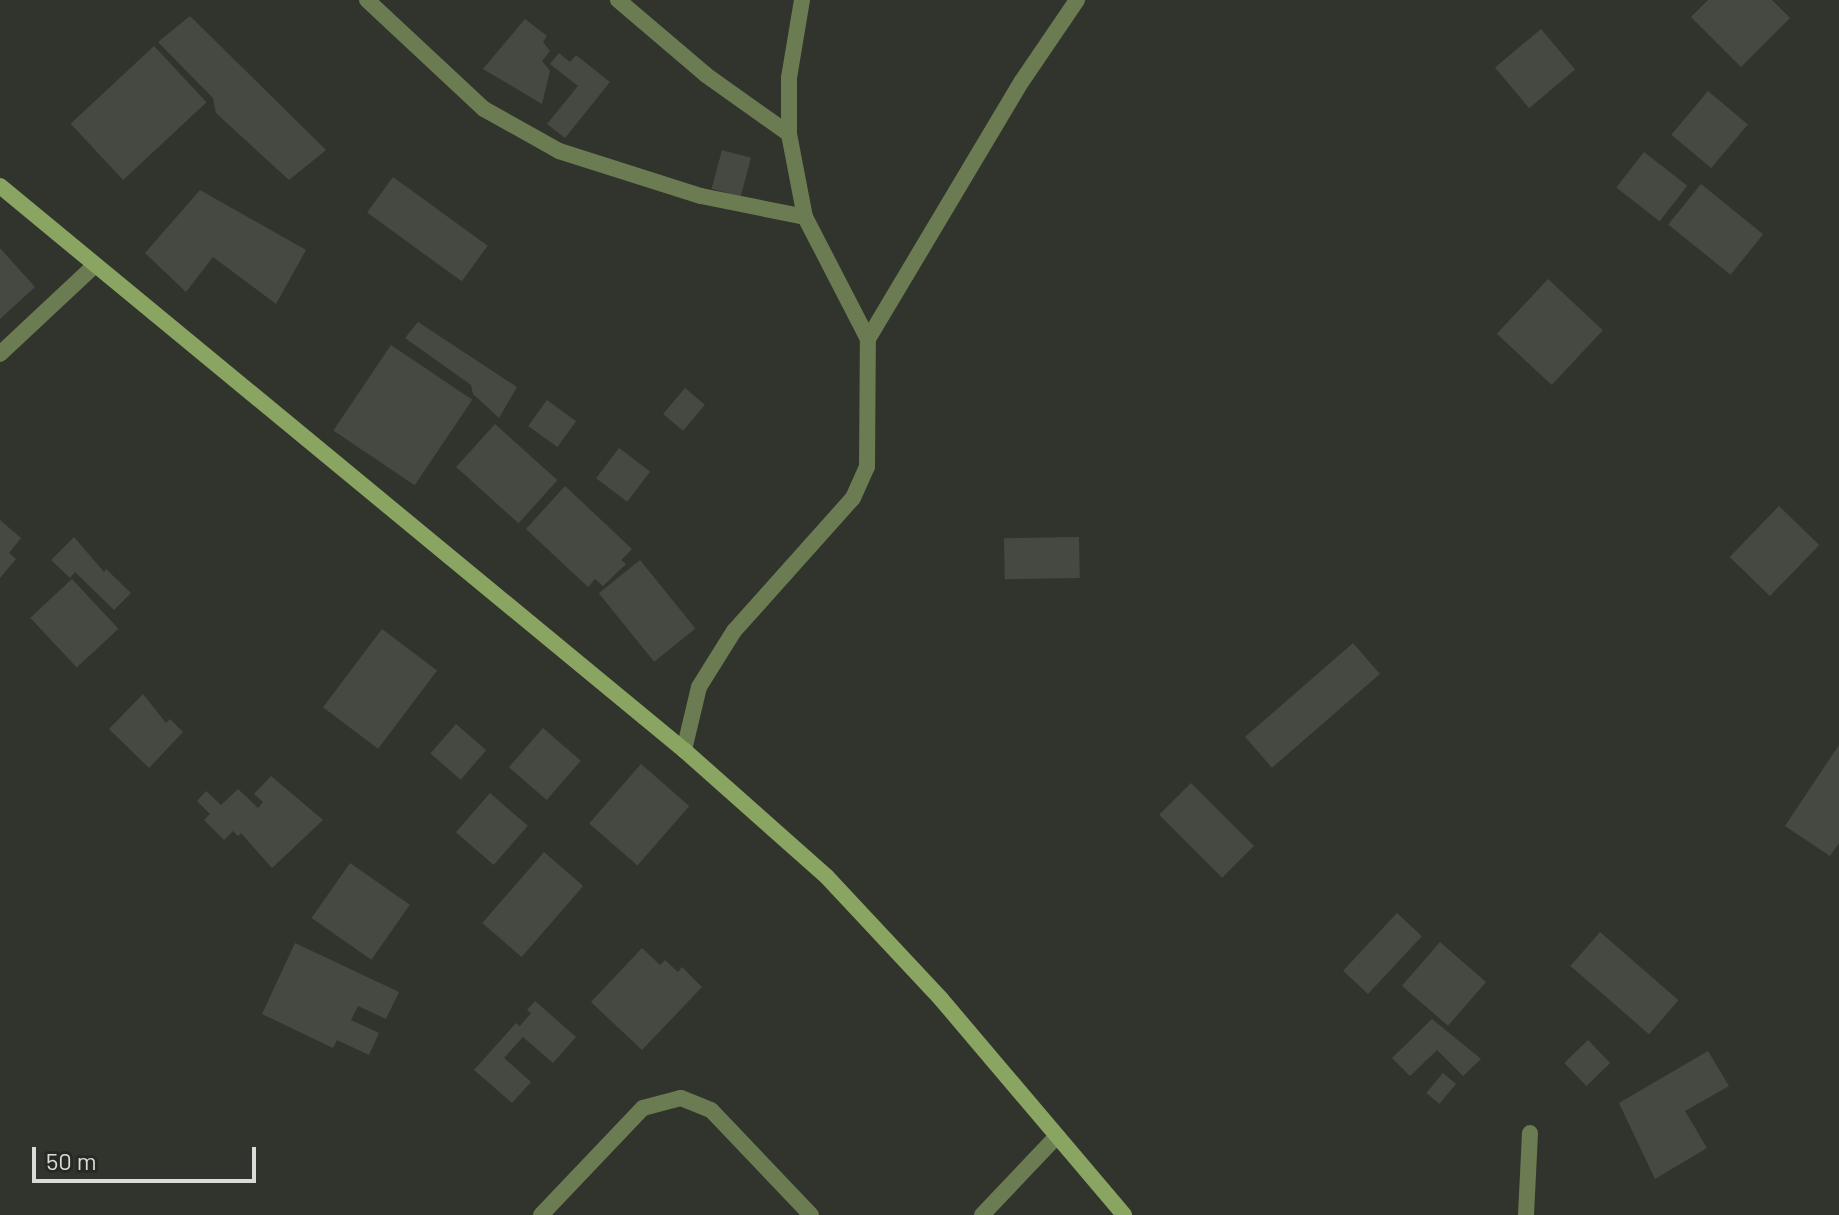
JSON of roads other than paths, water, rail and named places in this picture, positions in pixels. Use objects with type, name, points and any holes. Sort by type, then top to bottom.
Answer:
[{"type":"main road","points":[[0,186],[684,750],[827,877],[941,999],[1124,1215]]},
{"type":"street","points":[[367,0],[484,109],[559,151],[701,196],[805,217]]},
{"type":"street","points":[[618,0],[706,75],[789,134]]},
{"type":"street","points":[[684,750],[699,687],[734,631],[853,498],[867,467],[868,339],[805,217],[789,134],[789,78],[802,0]]},
{"type":"street","points":[[868,339],[1022,81],[1077,0]]},
{"type":"street","points":[[0,354],[95,265]]},
{"type":"street","points":[[541,1215],[643,1108],[681,1098],[711,1110],[811,1215]]},
{"type":"street","points":[[1526,1215],[1530,1133]]},
{"type":"street","points":[[982,1215],[1057,1136]]}]
